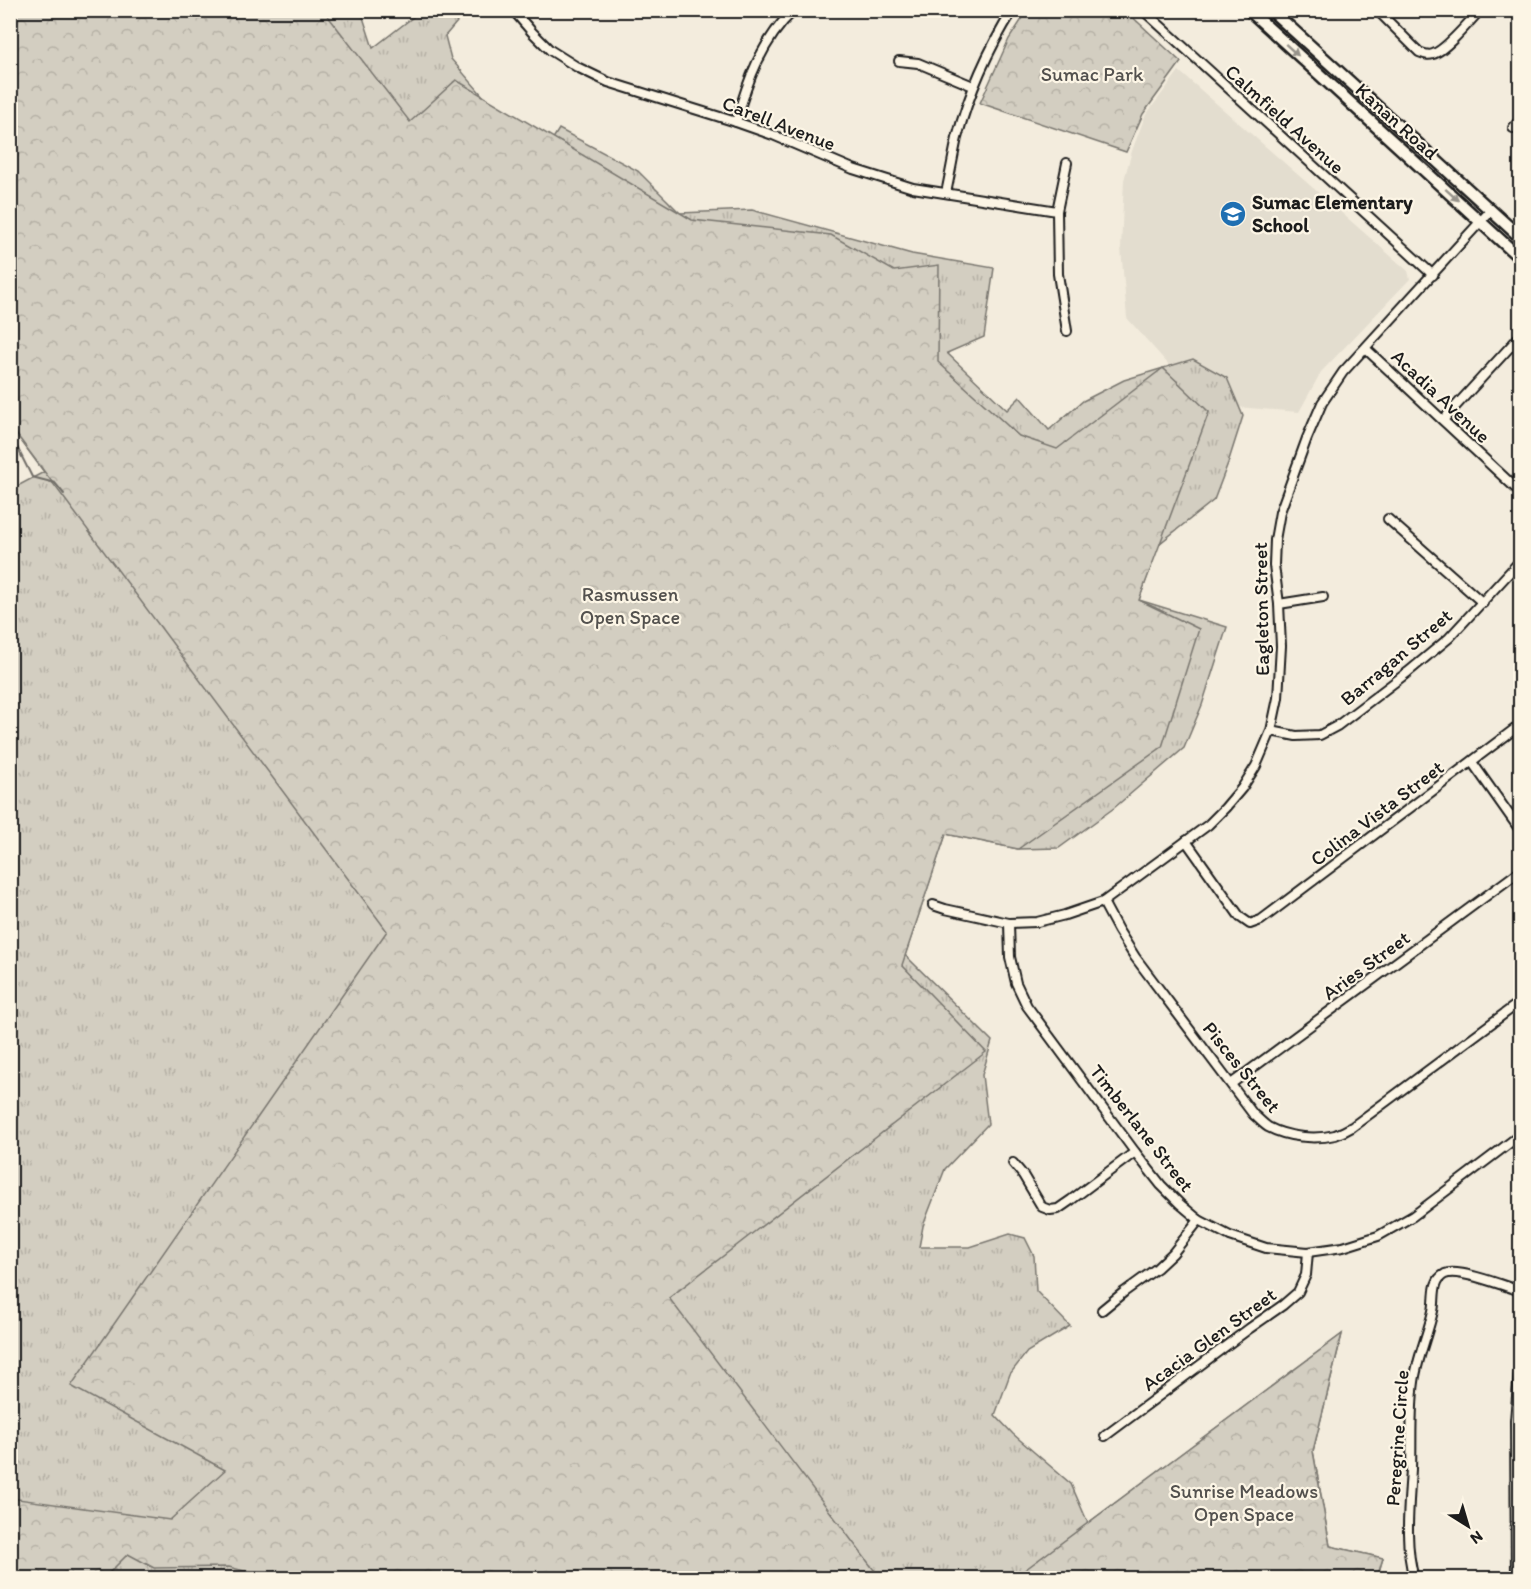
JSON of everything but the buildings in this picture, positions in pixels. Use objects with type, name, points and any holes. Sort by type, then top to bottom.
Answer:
[{"type":"main road","name":"Kanan Road","points":[[1249,10],[1521,258]]},
{"type":"main road","name":"Kanan Road","points":[[1271,10],[1521,237]]},
{"type":"street","points":[[736,122],[750,77],[764,49],[786,17],[794,10]]},
{"type":"street","points":[[946,193],[957,138],[973,86],[1000,30],[1013,10]]},
{"type":"street","name":"Calmfield Avenue","points":[[1143,10],[1433,274]]},
{"type":"street","points":[[1150,17],[1157,10]]},
{"type":"street","points":[[1377,10],[1419,52],[1427,55],[1442,49],[1480,10]]},
{"type":"street","name":"Carell Avenue","points":[[518,12],[532,32],[550,50],[576,67],[608,82],[736,122],[853,169],[913,188],[1058,211]]},
{"type":"street","points":[[898,61],[918,63],[973,86]]},
{"type":"street","points":[[1513,128],[1521,120]]},
{"type":"street","points":[[1067,163],[1058,211],[1058,274],[1067,331]]},
{"type":"street","name":"Eagleton Street","points":[[933,905],[1009,923],[1037,922],[1103,902],[1208,825],[1242,788],[1256,766],[1271,731],[1278,698],[1281,646],[1274,566],[1275,540],[1280,512],[1322,403],[1343,372],[1491,210]]},
{"type":"street","points":[[1443,420],[1521,336]]},
{"type":"street","name":"Acadia Avenue","points":[[1366,349],[1521,492]]},
{"type":"street","points":[[1388,519],[1483,603]]},
{"type":"street","name":"Barragan Street","points":[[1271,731],[1296,736],[1320,735],[1337,726],[1441,645],[1521,561]]},
{"type":"street","points":[[1279,604],[1323,597]]},
{"type":"street","name":"Colina Vista Street","points":[[1186,841],[1240,917],[1250,924],[1261,920],[1521,725]]},
{"type":"street","points":[[1472,762],[1521,830]]},
{"type":"street","name":"Aries Street","points":[[1231,1084],[1521,871]]},
{"type":"street","name":"Pisces Street","points":[[1103,902],[1135,957],[1253,1114],[1265,1125],[1286,1133],[1307,1137],[1335,1135],[1352,1127],[1521,1002]]},
{"type":"street","name":"Timberlane Street","points":[[1009,923],[1010,957],[1016,983],[1027,1006],[1161,1185],[1199,1220],[1230,1236],[1266,1248],[1308,1252],[1343,1247],[1377,1236],[1413,1216],[1521,1135]]},
{"type":"street","points":[[1013,1163],[1042,1207],[1050,1210],[1058,1209],[1135,1152]]},
{"type":"street","points":[[1102,1310],[1157,1268],[1173,1253],[1199,1220]]},
{"type":"street","name":"Acacia Glen Street","points":[[1105,1436],[1298,1292],[1306,1275],[1308,1252]]},
{"type":"street","name":"Peregrine Circle","points":[[1414,1578],[1411,1570],[1408,1535],[1413,1388],[1434,1308],[1435,1287],[1442,1276],[1454,1272],[1521,1291]]},
{"type":"street","points":[[1516,1578],[1515,1421],[1521,1359]]},
{"type":"shaded area","name":"Sumac Elementary School","points":[[1179,71],[1408,271],[1410,279],[1321,372],[1299,412],[1237,407],[1213,410],[1127,318],[1121,248],[1124,180],[1145,116]]},
{"type":"green space","name":"Rasmussen Open Space","points":[[16,10],[361,11],[373,48],[421,11],[450,11],[457,22],[445,36],[451,59],[522,141],[546,150],[559,129],[638,171],[680,213],[752,210],[912,254],[994,268],[984,337],[947,353],[1007,410],[1020,397],[1049,430],[1083,401],[1124,380],[1193,359],[1227,378],[1243,416],[1214,500],[1159,544],[1139,600],[1227,627],[1202,705],[1184,748],[1114,808],[1059,848],[1018,849],[946,834],[905,955],[992,1041],[982,1075],[988,1124],[945,1169],[923,1226],[919,1247],[970,1247],[1010,1234],[1025,1238],[1034,1256],[1036,1291],[1070,1326],[1027,1352],[1010,1374],[995,1415],[1013,1434],[1071,1484],[1088,1523],[1342,1334],[1313,1451],[1330,1546],[1383,1558],[1377,1578],[11,1578],[10,490],[44,472],[11,427],[10,15]]},
{"type":"green space","name":"Rasmussen Open Space","points":[[16,10],[324,11],[410,122],[456,80],[692,220],[831,235],[894,271],[939,265],[938,362],[1019,436],[1057,449],[1163,368],[1209,412],[1139,600],[1199,629],[1162,747],[1018,849],[946,834],[902,965],[986,1052],[669,1298],[880,1578],[270,1578],[229,1567],[154,1568],[128,1554],[104,1578],[11,1578],[11,1498],[170,1520],[225,1470],[71,1386],[387,931],[11,427],[10,15]]},
{"type":"green space","name":"Sumac Park","points":[[1028,10],[1126,11],[1181,62],[1143,114],[1126,152],[980,103],[1009,39]]},
{"type":"green space","name":"Sunrise Meadows Open Space","points":[[1342,1334],[1313,1451],[1330,1546],[1383,1558],[1377,1578],[1014,1578]]},
{"type":"waterway","points":[[10,433],[32,477],[55,483],[64,494]]},
{"type":"place","name":"Sumac Elementary School","points":[[1233,214]]}]
